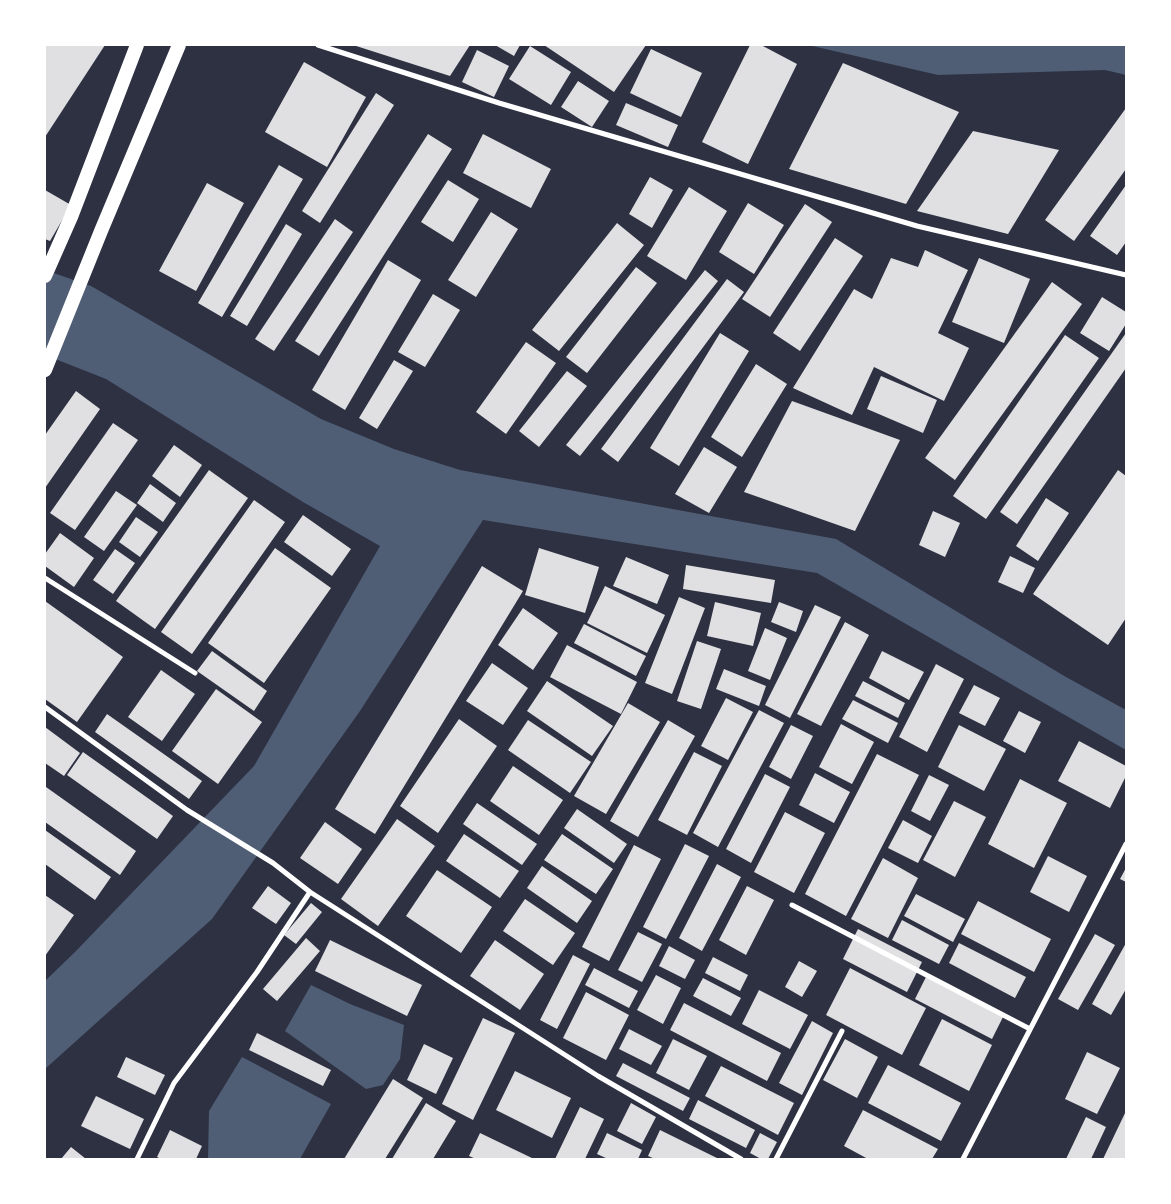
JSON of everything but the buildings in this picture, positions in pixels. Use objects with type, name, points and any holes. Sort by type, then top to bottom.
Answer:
[{"type":"highway","points":[[45,276],[71,217],[137,45]]},
{"type":"highway","points":[[45,370],[179,45]]},
{"type":"street","points":[[318,45],[499,104],[917,226],[1126,275]]},
{"type":"street","points":[[45,578],[195,673]]},
{"type":"street","points":[[45,707],[187,810],[273,863],[310,892],[598,1076],[741,1159]]},
{"type":"street","points":[[963,1159],[1126,844]]},
{"type":"street","points":[[137,1159],[174,1083],[257,972],[310,892]]},
{"type":"street","points":[[792,904],[1030,1029]]},
{"type":"street","points":[[776,1159],[842,1032]]},
{"type":"water","points":[[808,45],[1126,45],[1126,75],[1105,70],[938,75]]},
{"type":"water","points":[[45,270],[91,286],[321,419],[394,449],[460,470],[836,539],[1066,677],[1126,710],[1126,750],[817,573],[483,520],[360,711],[212,919],[45,1069],[45,981],[254,766],[380,546],[303,502],[106,379],[45,355]]},
{"type":"water","points":[[311,985],[350,1004],[404,1025],[400,1059],[383,1085],[366,1089],[285,1031]]},
{"type":"water","points":[[242,1057],[331,1104],[300,1159],[208,1159],[209,1111]]}]
